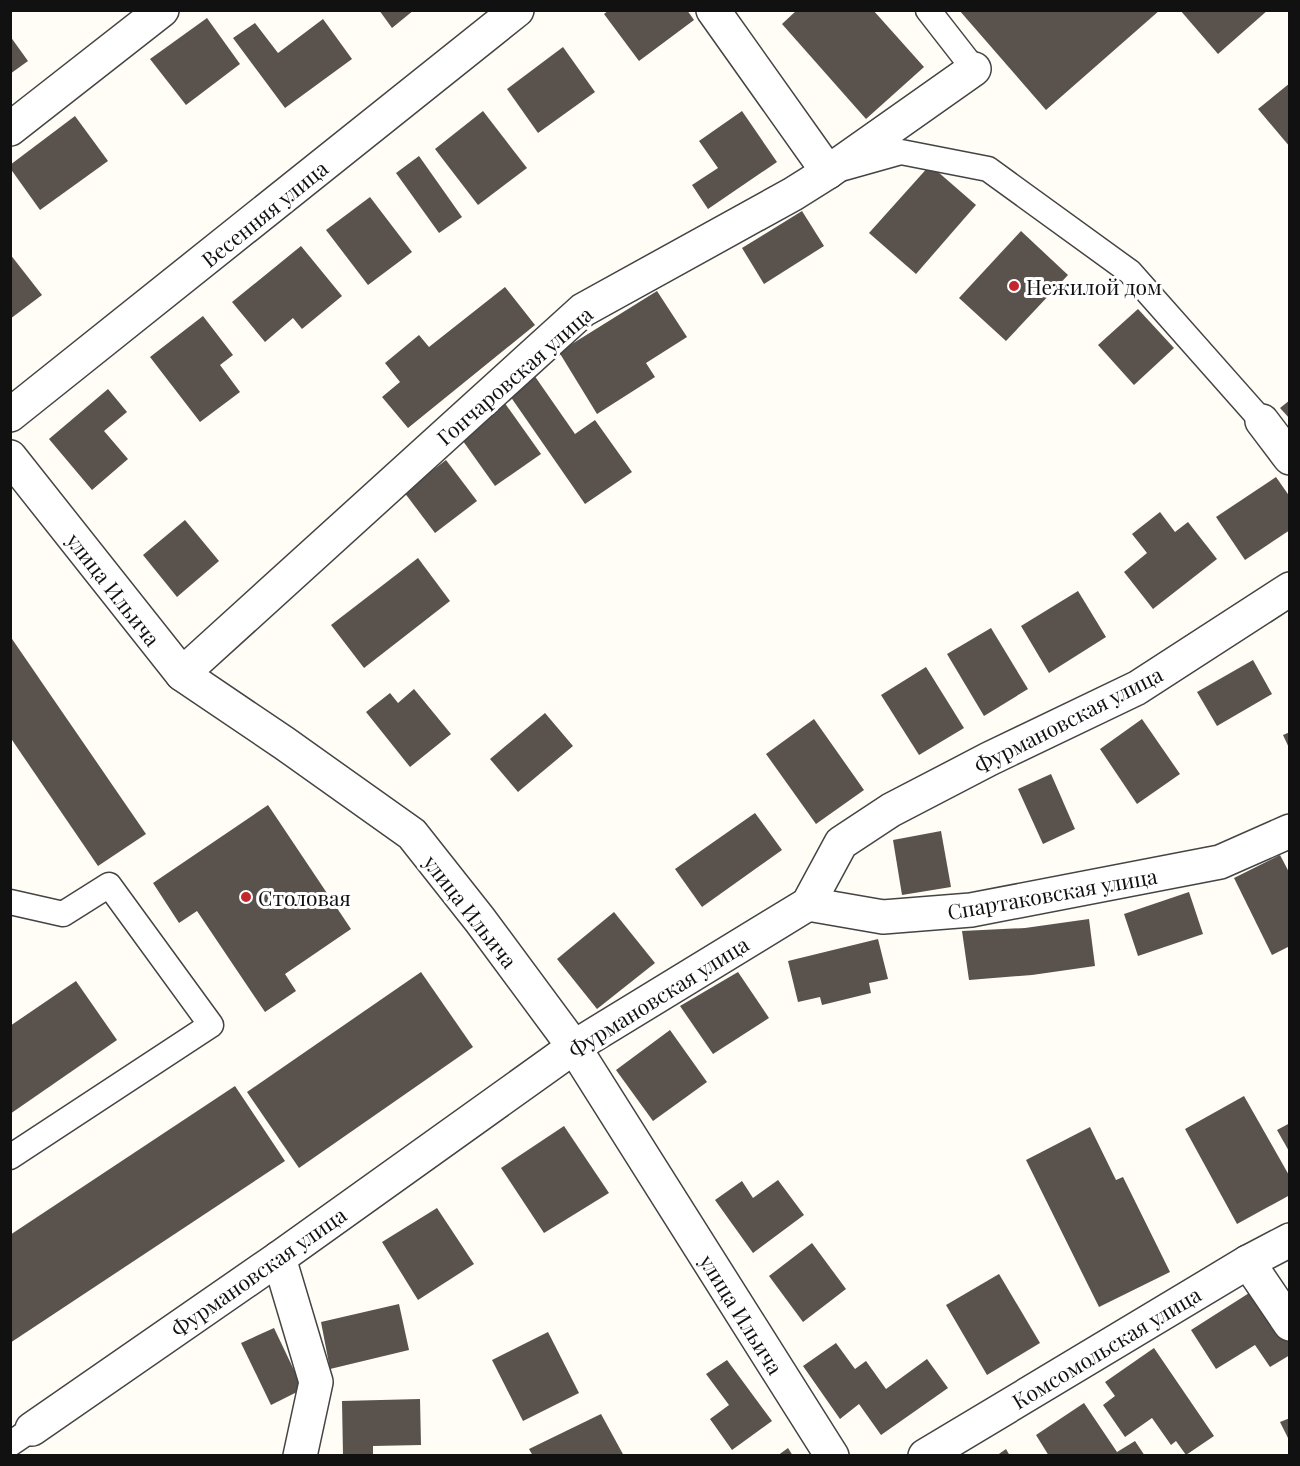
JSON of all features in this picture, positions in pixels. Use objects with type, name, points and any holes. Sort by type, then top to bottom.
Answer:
[{"type":"street","points":[[10,129],[162,10]]},
{"type":"street","name":"Весенняя улица","points":[[10,415],[517,10]]},
{"type":"street","points":[[713,10],[828,172]]},
{"type":"street","name":"Гончаровская улица","points":[[182,674],[583,310],[782,200],[828,172],[974,69]]},
{"type":"street","points":[[1262,421],[1290,458]]},
{"type":"street","name":"улица Ильича","points":[[10,457],[182,674],[412,834],[480,920],[574,1047],[832,1455]]},
{"type":"street","name":"Фурмановская улица","points":[[21,1436],[279,1258],[574,1047],[808,904],[841,843],[891,810],[989,759],[1137,688],[1290,589]]},
{"type":"street","name":"Спартаковская улица","points":[[808,904],[883,917],[971,910],[1220,862],[1290,831]]},
{"type":"street","name":"Комсомольская улица","points":[[925,1455],[1248,1262],[1290,1240]]},
{"type":"street","points":[[279,1258],[316,1382],[300,1455]]},
{"type":"street","points":[[1248,1262],[1290,1323]]},
{"type":"lane","points":[[928,10],[974,69]]},
{"type":"lane","points":[[828,172],[901,152],[988,168],[1130,272],[1262,421]]},
{"type":"lane","points":[[10,902],[63,914],[109,885],[211,1025],[10,1158]]},
{"type":"building","points":[[379,10],[414,10],[392,28]]},
{"type":"building","points":[[609,10],[687,10],[694,20],[639,61],[604,14]]},
{"type":"building","points":[[797,10],[873,10],[924,67],[866,119],[782,24]]},
{"type":"building","points":[[959,10],[1160,10],[1046,110]]},
{"type":"building","points":[[1180,10],[1268,10],[1218,54]]},
{"type":"building","points":[[207,18],[240,64],[186,105],[150,59]]},
{"type":"building","points":[[323,19],[352,59],[285,108],[233,38],[255,23],[278,53]]},
{"type":"building","points":[[10,36],[28,61],[10,74]]},
{"type":"building","points":[[563,47],[595,92],[538,133],[507,89]]},
{"type":"building","points":[[1290,83],[1290,147],[1258,109]]},
{"type":"building","points":[[483,111],[527,168],[478,205],[435,149]]},
{"type":"building","points":[[742,111],[777,162],[708,209],[692,185],[718,168],[699,141]]},
{"type":"building","points":[[75,116],[108,161],[40,210],[10,165]]},
{"type":"building","points":[[419,156],[462,217],[439,233],[396,173]]},
{"type":"building","points":[[930,165],[976,205],[916,274],[869,233]]},
{"type":"building","points":[[370,197],[412,252],[368,285],[326,230]]},
{"type":"building","points":[[802,211],[824,246],[764,284],[742,248]]},
{"type":"building","name":"Нежилой дом","points":[[1021,231],[1068,275],[1006,341],[959,298]]},
{"type":"building","points":[[301,246],[342,296],[302,329],[293,318],[265,342],[232,302]]},
{"type":"building","points":[[10,254],[42,295],[10,319]]},
{"type":"building","points":[[505,287],[535,325],[408,428],[382,397],[400,382],[385,363],[419,335],[429,347]]},
{"type":"building","points":[[657,291],[687,337],[646,363],[655,377],[597,414],[559,352]]},
{"type":"building","points":[[1138,309],[1174,348],[1134,385],[1098,345]]},
{"type":"building","points":[[203,316],[233,355],[220,365],[240,392],[200,422],[150,357]]},
{"type":"building","points":[[534,375],[575,434],[595,420],[632,472],[585,504],[508,393]]},
{"type":"building","points":[[108,389],[127,412],[104,431],[128,459],[92,490],[49,439]]},
{"type":"building","points":[[1290,400],[1290,419],[1280,408]]},
{"type":"building","points":[[504,402],[541,454],[495,486],[458,434]]},
{"type":"building","points":[[446,460],[477,501],[435,533],[404,492]]},
{"type":"building","points":[[1276,477],[1290,497],[1290,530],[1245,560],[1216,517]]},
{"type":"building","points":[[1160,512],[1175,532],[1188,522],[1217,559],[1153,609],[1124,572],[1147,553],[1132,534]]},
{"type":"building","points":[[185,520],[219,561],[177,597],[143,555]]},
{"type":"building","points":[[418,558],[450,601],[364,668],[331,625]]},
{"type":"building","points":[[1078,591],[1106,637],[1049,673],[1021,626]]},
{"type":"building","points":[[991,628],[1028,689],[984,716],[947,654]]},
{"type":"building","points":[[10,636],[146,834],[98,866],[10,737]]},
{"type":"building","points":[[1253,660],[1272,694],[1217,726],[1197,692]]},
{"type":"building","points":[[926,667],[964,728],[919,755],[881,695]]},
{"type":"building","points":[[414,689],[451,734],[410,767],[366,712],[390,693],[398,703]]},
{"type":"building","points":[[545,713],[573,746],[518,792],[490,759]]},
{"type":"building","points":[[814,719],[864,790],[816,824],[766,754]]},
{"type":"building","points":[[1142,719],[1180,774],[1137,804],[1100,749]]},
{"type":"building","points":[[1290,732],[1290,750],[1283,735]]},
{"type":"building","points":[[1051,774],[1075,829],[1043,844],[1018,789]]},
{"type":"building","name":"Столовая","points":[[268,805],[351,929],[285,974],[296,991],[265,1012],[197,911],[179,923],[153,883]]},
{"type":"building","points":[[755,813],[782,850],[702,907],[675,869]]},
{"type":"building","points":[[941,831],[951,887],[902,895],[893,840]]},
{"type":"building","points":[[1280,855],[1290,874],[1290,946],[1272,955],[1234,878]]},
{"type":"building","points":[[1189,892],[1203,934],[1138,956],[1124,914]]},
{"type":"building","points":[[614,912],[655,963],[597,1009],[557,959]]},
{"type":"building","points":[[1089,919],[1095,966],[1032,975],[969,980],[962,931],[1025,928]]},
{"type":"building","points":[[878,939],[888,979],[869,983],[871,993],[822,1005],[820,997],[798,1002],[788,961]]},
{"type":"building","points":[[421,972],[473,1047],[299,1168],[247,1092]]},
{"type":"building","points":[[738,972],[769,1018],[713,1054],[680,1006]]},
{"type":"building","points":[[76,981],[117,1040],[10,1114],[10,1026]]},
{"type":"building","points":[[670,1030],[707,1082],[653,1121],[616,1070]]},
{"type":"building","points":[[235,1086],[285,1161],[10,1343],[10,1235]]},
{"type":"building","points":[[1244,1096],[1290,1177],[1290,1195],[1237,1224],[1185,1129]]},
{"type":"building","points":[[1290,1123],[1290,1153],[1277,1130]]},
{"type":"building","points":[[564,1126],[609,1193],[544,1233],[501,1168]]},
{"type":"building","points":[[1090,1127],[1116,1180],[1123,1177],[1170,1272],[1099,1307],[1026,1160]]},
{"type":"building","points":[[778,1180],[804,1215],[753,1253],[715,1200],[742,1181],[753,1198]]},
{"type":"building","points":[[437,1208],[474,1264],[418,1300],[382,1242]]},
{"type":"building","points":[[812,1243],[846,1289],[803,1322],[769,1276]]},
{"type":"building","points":[[999,1274],[1040,1343],[987,1375],[946,1305]]},
{"type":"building","points":[[1257,1288],[1290,1340],[1290,1355],[1270,1367],[1255,1345],[1216,1369],[1191,1330]]},
{"type":"building","points":[[399,1304],[409,1350],[330,1369],[321,1322]]},
{"type":"building","points":[[274,1328],[303,1389],[271,1405],[241,1343]]},
{"type":"building","points":[[548,1332],[579,1393],[523,1421],[492,1360]]},
{"type":"building","points":[[836,1343],[855,1369],[866,1361],[886,1389],[927,1359],[948,1388],[881,1435],[859,1404],[840,1419],[803,1366]]},
{"type":"building","points":[[1154,1348],[1214,1436],[1186,1455],[1176,1441],[1171,1445],[1152,1418],[1125,1437],[1103,1405],[1115,1396],[1105,1382]]},
{"type":"building","points":[[727,1360],[772,1421],[732,1450],[710,1419],[729,1405],[706,1374]]},
{"type":"building","points":[[420,1399],[421,1445],[373,1446],[373,1456],[343,1456],[342,1401]]},
{"type":"building","points":[[1084,1403],[1117,1452],[1135,1441],[1145,1456],[1049,1456],[1036,1435]]},
{"type":"building","points":[[601,1414],[624,1456],[533,1456],[529,1449]]},
{"type":"building","points":[[1290,1418],[1290,1442],[1280,1422]]},
{"type":"building","points":[[788,1448],[793,1456],[777,1456]]},
{"type":"building","points":[[1006,1449],[1010,1456],[996,1456]]},
{"type":"place","name":"Нежилой дом","points":[[1014,286]]},
{"type":"place","name":"Столовая","points":[[246,897]]}]
